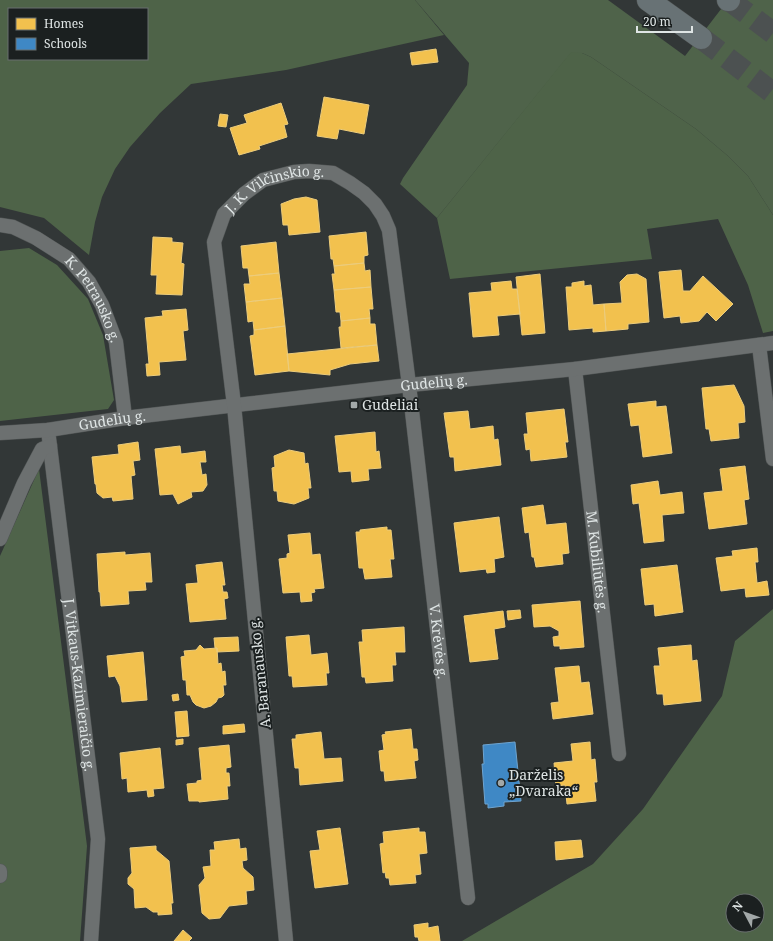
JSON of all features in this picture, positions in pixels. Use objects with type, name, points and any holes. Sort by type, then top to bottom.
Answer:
[{"type":"highway","points":[[648,0],[701,38]]},
{"type":"street","name":"J. K. Vilčinskio g.","points":[[234,405],[214,242],[224,214],[244,194],[263,180],[294,172],[309,171],[333,173],[350,182],[364,193],[375,204],[383,216],[389,230],[409,385]]},
{"type":"street","name":"K. Petrausko g.","points":[[0,225],[14,227],[43,242],[69,259],[89,282],[102,305],[116,342],[125,418]]},
{"type":"street","name":"Gudelių g.","points":[[0,433],[48,430],[125,418],[409,385],[575,369],[773,343]]},
{"type":"street","points":[[759,345],[773,459]]},
{"type":"street","name":"M. Kubiliūtės g.","points":[[575,369],[619,754]]},
{"type":"street","name":"V. Krėvės g.","points":[[409,385],[468,898]]},
{"type":"street","name":"A. Baranausko g.","points":[[234,405],[286,941]]},
{"type":"street","name":"J. Vitkaus-Kazimieraičio g.","points":[[48,430],[98,839],[91,941]]},
{"type":"street","points":[[0,539],[24,483],[42,449],[50,446]]},
{"type":"street","points":[[0,871],[0,876]]},
{"type":"green space","points":[[0,0],[415,0],[444,35],[286,70],[191,84],[160,113],[130,147],[115,169],[102,197],[95,222],[89,255],[44,218],[0,207]]},
{"type":"green space","points":[[415,0],[608,0],[685,56],[728,0],[773,0],[773,215],[748,176],[728,156],[696,129],[591,57],[582,53],[571,53],[437,218],[400,184],[467,85],[469,63]]},
{"type":"green space","points":[[571,52],[582,53],[591,57],[696,129],[728,156],[748,176],[773,215],[773,331],[763,333],[748,285],[718,219],[647,229],[652,259],[450,279],[437,218]]},
{"type":"green space","points":[[29,248],[57,265],[88,299],[103,335],[114,400],[108,409],[0,421],[0,251]]},
{"type":"green space","points":[[39,469],[87,846],[80,941],[0,941],[0,556]]},
{"type":"green space","points":[[773,609],[773,941],[462,941],[593,864],[643,809],[722,696],[735,641]]},
{"type":"building: Homes","points":[[436,49],[438,62],[412,65],[410,53]]},
{"type":"building: Homes","points":[[324,97],[369,105],[364,134],[339,129],[337,139],[317,136]]},
{"type":"building: Homes","points":[[281,103],[288,124],[284,125],[287,137],[259,146],[260,149],[239,155],[230,128],[247,123],[244,115]]},
{"type":"building: Homes","points":[[220,114],[228,115],[226,127],[218,126]]},
{"type":"building: Homes","points":[[306,197],[317,200],[320,232],[289,235],[288,225],[283,225],[281,204],[294,199]]},
{"type":"building: Homes","points":[[366,232],[368,255],[364,256],[364,263],[334,266],[333,259],[331,259],[329,236]]},
{"type":"building: Homes","points":[[153,237],[172,238],[172,242],[183,243],[181,263],[184,264],[182,295],[156,294],[157,275],[151,275]]},
{"type":"building: Homes","points":[[276,242],[279,273],[249,276],[248,268],[243,268],[241,246]]},
{"type":"building: Homes","points":[[364,263],[365,271],[370,270],[371,287],[334,290],[332,274],[335,274],[334,266]]},
{"type":"building: Homes","points":[[681,270],[683,291],[690,291],[703,276],[733,304],[716,321],[707,312],[699,321],[681,323],[680,316],[664,318],[659,272]]},
{"type":"building: Homes","points":[[279,273],[282,298],[246,302],[244,284],[250,284],[249,276]]},
{"type":"building: Homes","points":[[540,274],[545,333],[522,335],[516,277]]},
{"type":"building: Homes","points":[[637,274],[646,279],[649,322],[628,324],[628,329],[606,331],[604,304],[622,303],[620,282],[627,275]]},
{"type":"building: Homes","points":[[511,281],[512,289],[517,289],[520,314],[497,316],[499,335],[473,337],[469,293],[492,291],[491,283]]},
{"type":"building: Homes","points":[[584,281],[584,286],[591,285],[593,305],[604,304],[606,331],[593,332],[593,328],[569,330],[566,287],[572,287],[572,283]]},
{"type":"building: Homes","points":[[371,287],[373,309],[369,309],[370,318],[341,321],[340,312],[336,312],[334,290]]},
{"type":"building: Homes","points":[[282,298],[285,326],[254,330],[253,321],[248,322],[246,302]]},
{"type":"building: Homes","points":[[186,309],[188,330],[183,331],[186,360],[159,362],[160,375],[147,376],[146,364],[149,364],[145,318],[163,316],[162,311]]},
{"type":"building: Homes","points":[[370,318],[370,324],[375,324],[377,345],[341,348],[339,327],[341,327],[341,321]]},
{"type":"building: Homes","points":[[285,326],[289,371],[255,375],[250,336],[254,335],[254,330]]},
{"type":"building: Homes","points":[[377,345],[379,361],[350,364],[330,370],[330,375],[289,371],[287,354]]},
{"type":"building: Homes","points":[[734,385],[744,406],[745,422],[738,423],[739,438],[711,441],[709,429],[706,429],[702,388]]},
{"type":"building: Homes","points":[[656,401],[656,407],[666,406],[672,453],[643,457],[639,425],[631,426],[628,404]]},
{"type":"building: Homes","points":[[564,409],[568,442],[565,442],[567,457],[531,461],[530,449],[526,450],[524,434],[528,434],[526,413]]},
{"type":"building: Homes","points":[[468,411],[470,429],[493,426],[494,440],[498,439],[501,465],[455,471],[454,457],[450,457],[444,413]]},
{"type":"building: Homes","points":[[375,432],[376,452],[379,451],[381,468],[368,469],[369,480],[352,482],[351,471],[339,472],[335,436]]},
{"type":"building: Homes","points":[[138,442],[140,460],[133,461],[135,475],[131,476],[133,499],[113,501],[112,497],[103,498],[97,493],[92,457],[119,454],[118,445]]},
{"type":"building: Homes","points":[[180,446],[181,454],[205,451],[206,462],[200,462],[202,475],[206,474],[207,485],[203,491],[191,492],[192,497],[178,504],[173,494],[160,495],[155,449]]},
{"type":"building: Homes","points":[[289,450],[304,453],[305,464],[308,463],[311,488],[308,488],[309,498],[294,504],[278,501],[277,491],[274,491],[272,468],[275,467],[274,456]]},
{"type":"building: Homes","points":[[745,466],[749,499],[744,500],[747,524],[709,529],[704,493],[723,491],[720,469]]},
{"type":"building: Homes","points":[[658,481],[660,495],[682,492],[684,513],[662,515],[664,541],[644,543],[639,503],[633,504],[631,485]]},
{"type":"building: Homes","points":[[543,505],[546,525],[566,523],[569,553],[562,554],[563,564],[536,567],[534,557],[532,557],[529,532],[525,533],[522,508]]},
{"type":"building: Homes","points":[[499,517],[504,557],[494,559],[495,572],[487,573],[486,569],[460,572],[454,523]]},
{"type":"building: Homes","points":[[387,527],[387,530],[391,530],[394,559],[390,559],[392,577],[365,579],[363,568],[359,568],[356,532],[360,532],[360,530]]},
{"type":"building: Homes","points":[[310,533],[312,555],[320,554],[324,588],[314,589],[315,592],[311,593],[312,601],[301,602],[300,592],[283,593],[279,559],[287,558],[287,554],[290,553],[288,535]]},
{"type":"building: Homes","points":[[757,548],[758,562],[755,562],[757,583],[767,581],[769,595],[746,597],[745,588],[721,591],[716,558],[733,556],[732,551]]},
{"type":"building: Homes","points":[[125,552],[125,555],[150,553],[152,582],[145,582],[146,590],[128,591],[129,604],[101,606],[97,554]]},
{"type":"building: Homes","points":[[222,562],[225,585],[222,585],[223,592],[227,592],[228,598],[224,599],[226,619],[190,622],[186,584],[198,583],[196,565]]},
{"type":"building: Homes","points":[[677,565],[683,612],[655,616],[654,604],[645,605],[641,569]]},
{"type":"building: Homes","points":[[580,601],[584,647],[560,649],[560,646],[554,646],[553,637],[559,636],[559,631],[550,626],[534,627],[532,605]]},
{"type":"building: Homes","points":[[520,610],[521,618],[508,620],[507,611]]},
{"type":"building: Homes","points":[[503,611],[505,627],[494,629],[498,659],[470,662],[464,616]]},
{"type":"building: Homes","points":[[404,627],[405,652],[395,652],[396,665],[392,665],[393,681],[366,683],[365,677],[362,677],[359,642],[363,642],[362,630]]},
{"type":"building: Homes","points":[[309,635],[311,655],[327,653],[329,673],[326,673],[327,685],[293,687],[292,676],[289,676],[286,637]]},
{"type":"building: Homes","points":[[238,637],[239,651],[217,652],[214,638]]},
{"type":"building: Homes","points":[[200,645],[204,649],[217,648],[218,664],[221,663],[222,672],[225,671],[226,685],[223,685],[224,695],[218,698],[211,706],[204,708],[196,705],[190,695],[187,695],[186,680],[183,680],[181,657],[185,656],[184,651],[196,650]]},
{"type":"building: Homes","points":[[691,645],[692,661],[697,660],[701,701],[664,705],[663,694],[657,694],[654,666],[660,666],[658,648]]},
{"type":"building: Homes","points":[[143,652],[147,700],[122,702],[120,686],[115,676],[109,677],[107,656]]},
{"type":"building: Homes","points":[[579,666],[581,683],[589,682],[593,714],[553,719],[551,703],[559,702],[555,668]]},
{"type":"building: Homes","points":[[178,694],[179,700],[173,701],[172,695]]},
{"type":"building: Homes","points":[[187,711],[189,736],[177,737],[175,712]]},
{"type":"building: Homes","points":[[244,724],[245,732],[223,734],[223,726]]},
{"type":"building: Homes","points":[[411,729],[413,749],[417,749],[418,760],[414,761],[416,778],[385,781],[384,771],[381,771],[379,751],[384,750],[382,735],[386,734],[385,732]]},
{"type":"building: Homes","points":[[321,732],[324,759],[341,758],[343,781],[300,785],[299,768],[295,768],[292,739],[296,739],[296,735]]},
{"type":"building: Homes","points":[[183,739],[183,744],[176,745],[176,740]]},
{"type":"building: Homes","points":[[590,742],[591,760],[595,759],[597,782],[594,782],[596,801],[567,804],[565,785],[556,786],[554,763],[573,761],[571,744]]},
{"type":"building: Homes","points":[[229,745],[231,767],[226,768],[226,773],[229,773],[230,786],[227,786],[228,799],[199,802],[189,801],[187,784],[197,783],[197,781],[202,780],[199,748]]},
{"type":"building: Homes","points":[[160,748],[164,788],[153,789],[154,796],[148,797],[147,790],[128,792],[127,778],[122,779],[120,753]]},
{"type":"building: Homes","points":[[340,828],[348,884],[315,888],[310,851],[320,850],[317,831]]},
{"type":"building: Homes","points":[[419,828],[419,832],[425,832],[427,853],[419,854],[421,874],[415,875],[416,883],[390,885],[389,878],[386,878],[385,872],[383,873],[380,844],[384,843],[383,832]]},
{"type":"building: Homes","points":[[239,839],[240,849],[246,848],[247,860],[242,861],[243,868],[253,877],[254,890],[246,891],[247,904],[229,906],[220,918],[209,919],[202,913],[199,885],[205,878],[203,867],[211,866],[210,850],[215,850],[214,842]]},
{"type":"building: Homes","points":[[581,840],[583,857],[556,860],[555,842]]},
{"type":"building: Homes","points":[[156,846],[156,850],[169,861],[173,903],[171,903],[172,914],[158,915],[158,912],[153,912],[146,907],[135,908],[134,889],[128,884],[128,878],[132,873],[130,848]]},
{"type":"building: Homes","points":[[428,923],[428,928],[438,926],[440,941],[419,941],[418,937],[415,937],[414,925]]},
{"type":"building: Homes","points":[[183,930],[192,938],[189,941],[174,941]]},
{"type":"building: Schools","name":"Darželis „Dvaraka“","points":[[515,742],[521,801],[504,802],[504,806],[488,808],[488,804],[485,804],[482,764],[484,764],[483,745]]},
{"type":"tunnel","points":[[729,0],[773,33]]},
{"type":"tunnel","points":[[701,38],[773,93]]},
{"type":"place","name":"Gudeliai","points":[[354,405]]},
{"type":"place","name":"Darželis „Dvaraka“","points":[[501,783]]}]
